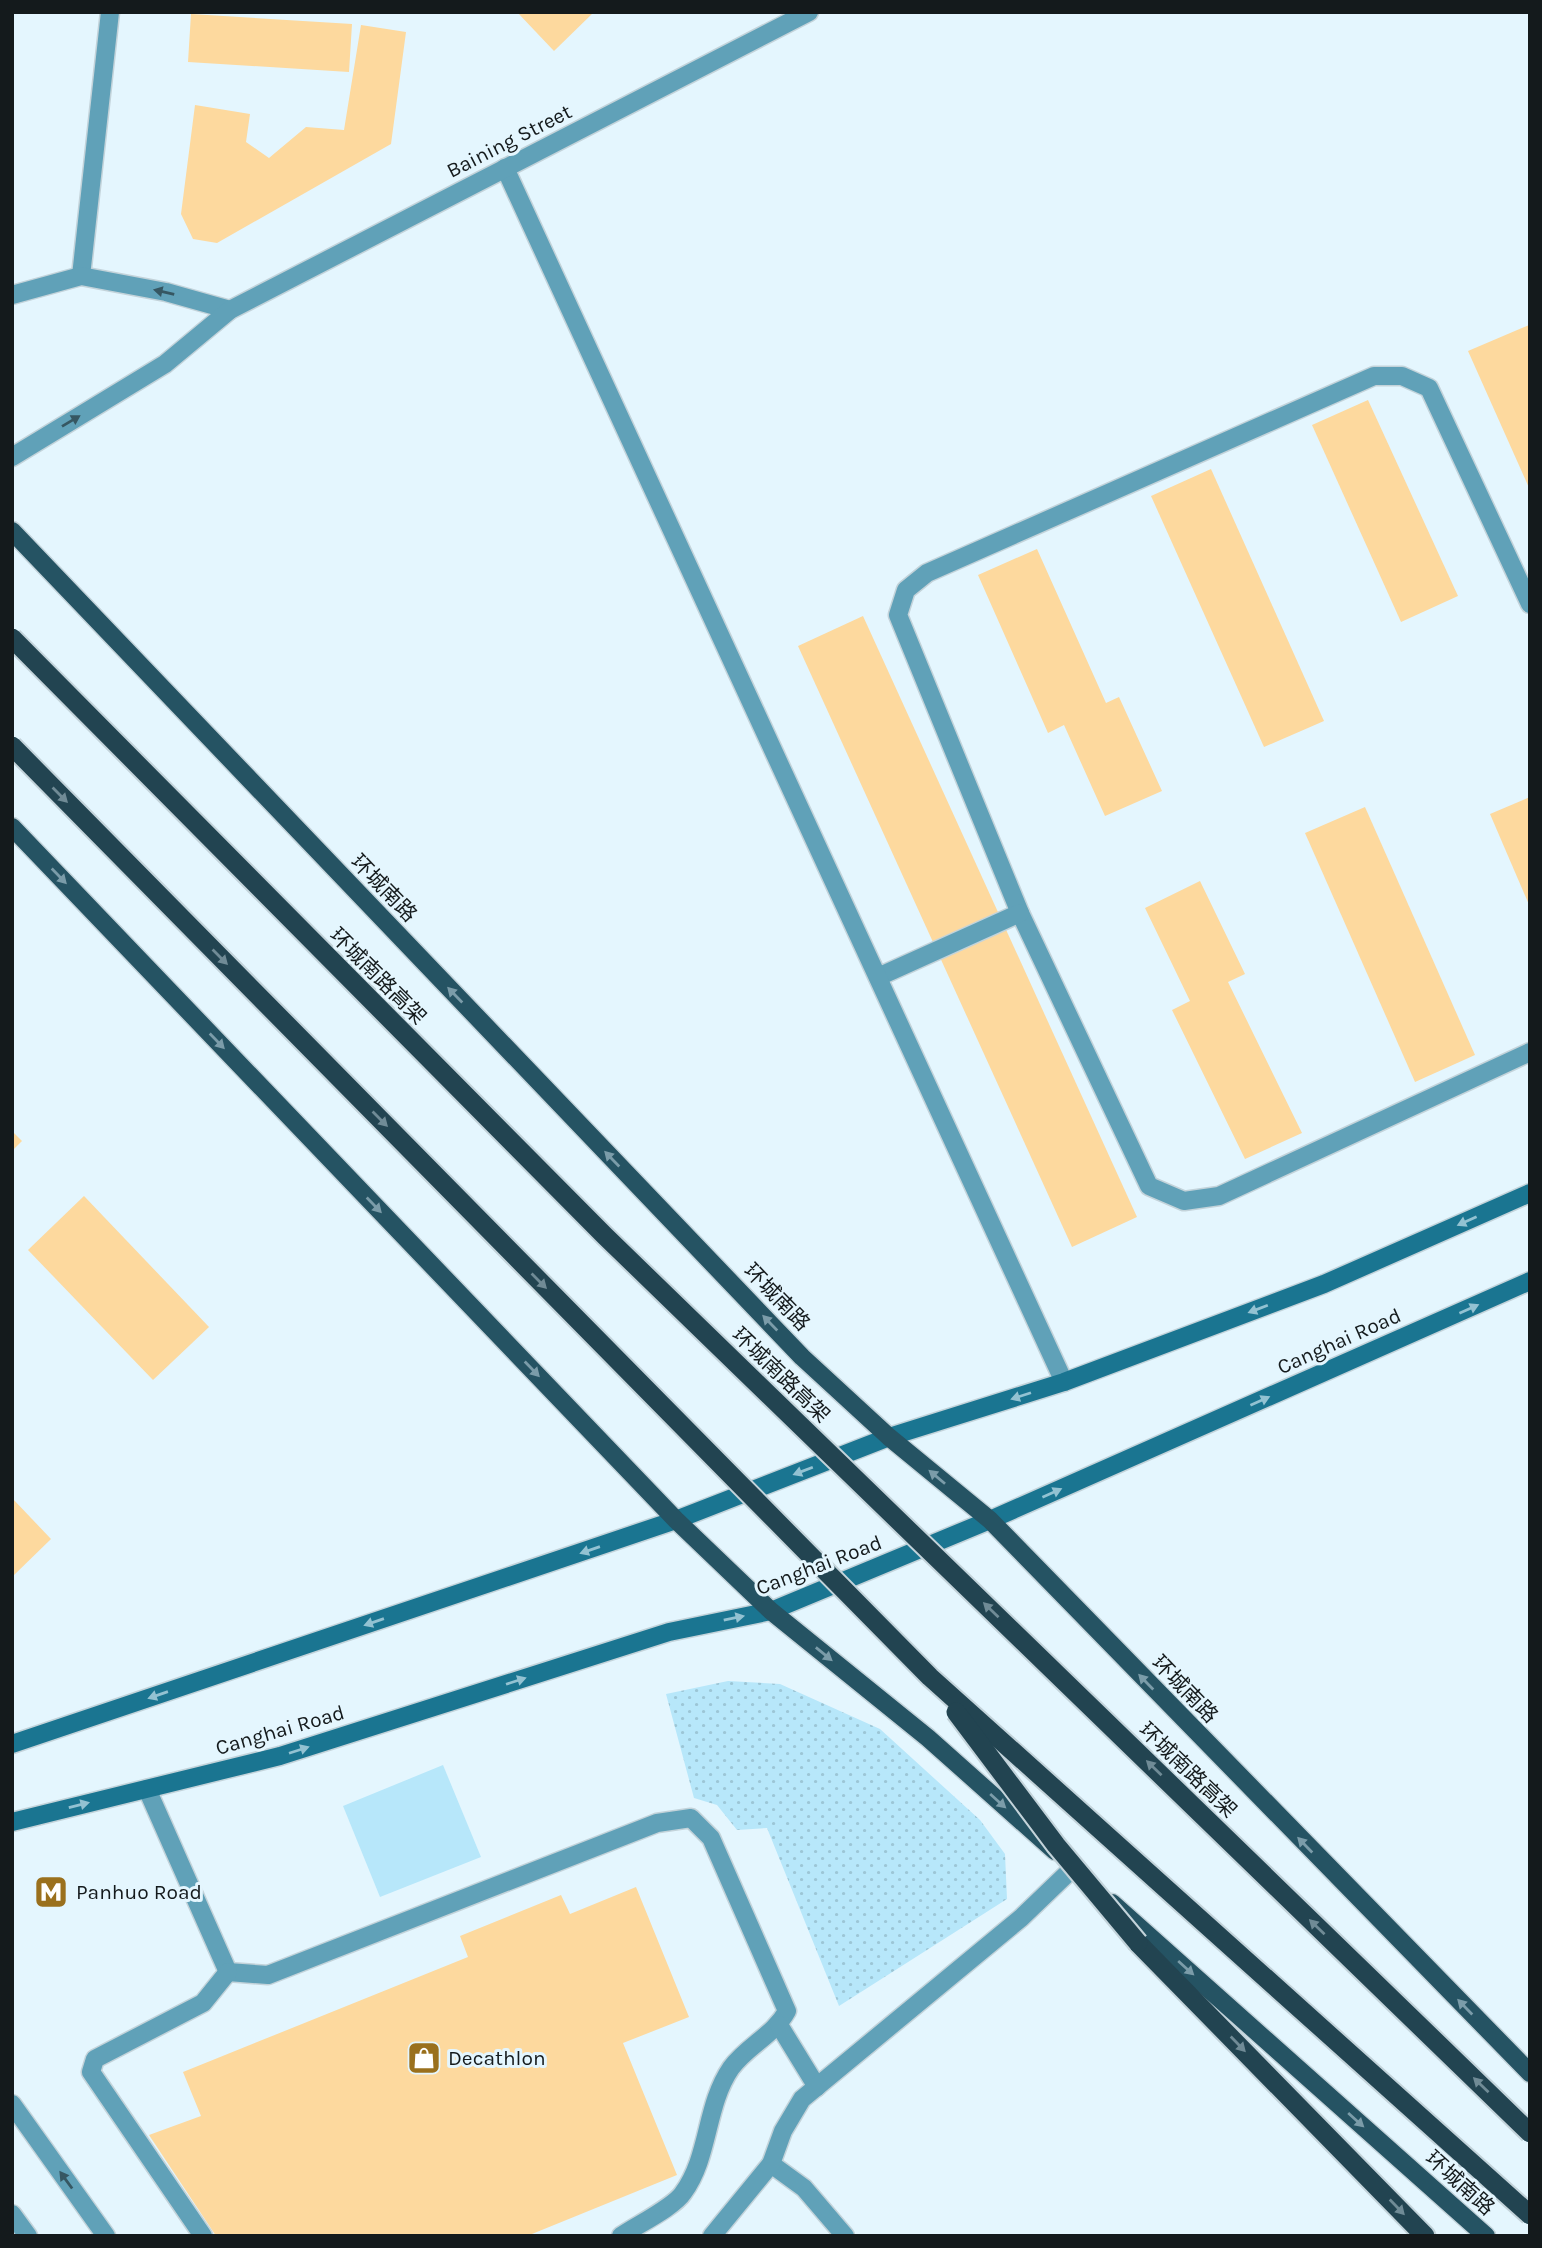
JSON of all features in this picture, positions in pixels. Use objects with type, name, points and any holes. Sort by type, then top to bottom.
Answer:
[{"type":"highway","name":"环城南路高架","points":[[12,636],[35,663],[605,1236],[1530,2133]]},
{"type":"highway","points":[[12,746],[930,1677],[1530,2215]]},
{"type":"highway","points":[[930,1677],[1056,1845],[1138,1943],[1425,2236]]},
{"type":"main road","name":"环城南路","points":[[12,531],[802,1357],[890,1437],[990,1520],[1530,2073]]},
{"type":"main road","name":"环城南路","points":[[12,827],[677,1520],[771,1611],[928,1738],[1486,2236]]},
{"type":"main road","points":[[12,1744],[677,1520],[890,1437],[1064,1382],[1324,1284],[1530,1193]]},
{"type":"main road","name":"Canghai Road","points":[[12,1822],[281,1756],[669,1632],[771,1611],[990,1520],[1530,1281]]},
{"type":"street","points":[[81,276],[110,12]]},
{"type":"street","name":"Baining Street","points":[[12,457],[165,364],[230,310],[809,12]]},
{"type":"street","points":[[505,168],[1064,1382]]},
{"type":"street","points":[[12,295],[81,276],[166,292],[230,310]]},
{"type":"street","points":[[1530,604],[1429,388],[1402,376],[1374,376],[926,573],[906,590],[898,615],[1020,913],[1149,1186],[1184,1201],[1219,1196],[1530,1052]]},
{"type":"street","points":[[878,977],[1020,913]]},
{"type":"street","points":[[147,1789],[228,1972]]},
{"type":"street","points":[[228,1972],[268,1975],[657,1823],[691,1818],[710,1838],[787,2011],[779,2025],[752,2046],[731,2069],[712,2108],[702,2151],[683,2195],[621,2236]]},
{"type":"street","points":[[712,2236],[771,2164],[783,2131],[802,2099],[1021,1918],[1073,1868]]},
{"type":"street","points":[[203,2236],[92,2073],[96,2059],[203,2003],[228,1972]]},
{"type":"street","points":[[779,2025],[817,2087]]},
{"type":"street","points":[[12,2104],[106,2236]]},
{"type":"street","points":[[771,2164],[804,2188],[845,2236]]},
{"type":"street","points":[[12,2214],[28,2236]]},
{"type":"shaded area","points":[[728,1681],[780,1684],[880,1729],[980,1820],[1005,1854],[1007,1899],[839,2006],[767,1828],[737,1830],[717,1805],[694,1798],[666,1694]]},
{"type":"shaded area","points":[[443,1765],[481,1857],[380,1897],[343,1806]]},
{"type":"building","points":[[517,12],[594,12],[554,51]]},
{"type":"building","points":[[191,14],[352,24],[349,72],[188,62]]},
{"type":"building","points":[[361,25],[406,32],[391,144],[217,243],[193,239],[181,214],[195,105],[250,114],[246,142],[269,158],[306,127],[344,130]]},
{"type":"building","points":[[1529,325],[1530,328],[1530,490],[1468,351]]},
{"type":"building","points":[[1368,400],[1458,596],[1401,622],[1312,425]]},
{"type":"building","points":[[1211,469],[1324,721],[1264,747],[1151,496]]},
{"type":"building","points":[[1037,549],[1106,703],[1119,697],[1162,791],[1105,816],[1064,725],[1048,733],[978,575]]},
{"type":"building","points":[[863,616],[1137,1217],[1072,1247],[798,646]]},
{"type":"building","points":[[1530,797],[1530,907],[1490,814]]},
{"type":"building","points":[[1365,807],[1475,1055],[1415,1082],[1305,833]]},
{"type":"building","points":[[1200,881],[1245,974],[1228,982],[1302,1133],[1245,1159],[1172,1010],[1190,1001],[1145,908]]},
{"type":"building","points":[[12,1131],[22,1141],[12,1151]]},
{"type":"building","points":[[84,1196],[209,1327],[153,1380],[28,1250]]},
{"type":"building","points":[[12,1498],[51,1539],[12,1577]]},
{"type":"building","name":"Decathlon","points":[[636,1887],[689,2017],[623,2043],[677,2175],[527,2236],[216,2236],[149,2135],[201,2116],[183,2072],[468,1957],[460,1936],[561,1895],[570,1914]]},
{"type":"place","name":"Panhuo Road","points":[[51,1892]]},
{"type":"place","name":"Decathlon","points":[[424,2058]]}]
